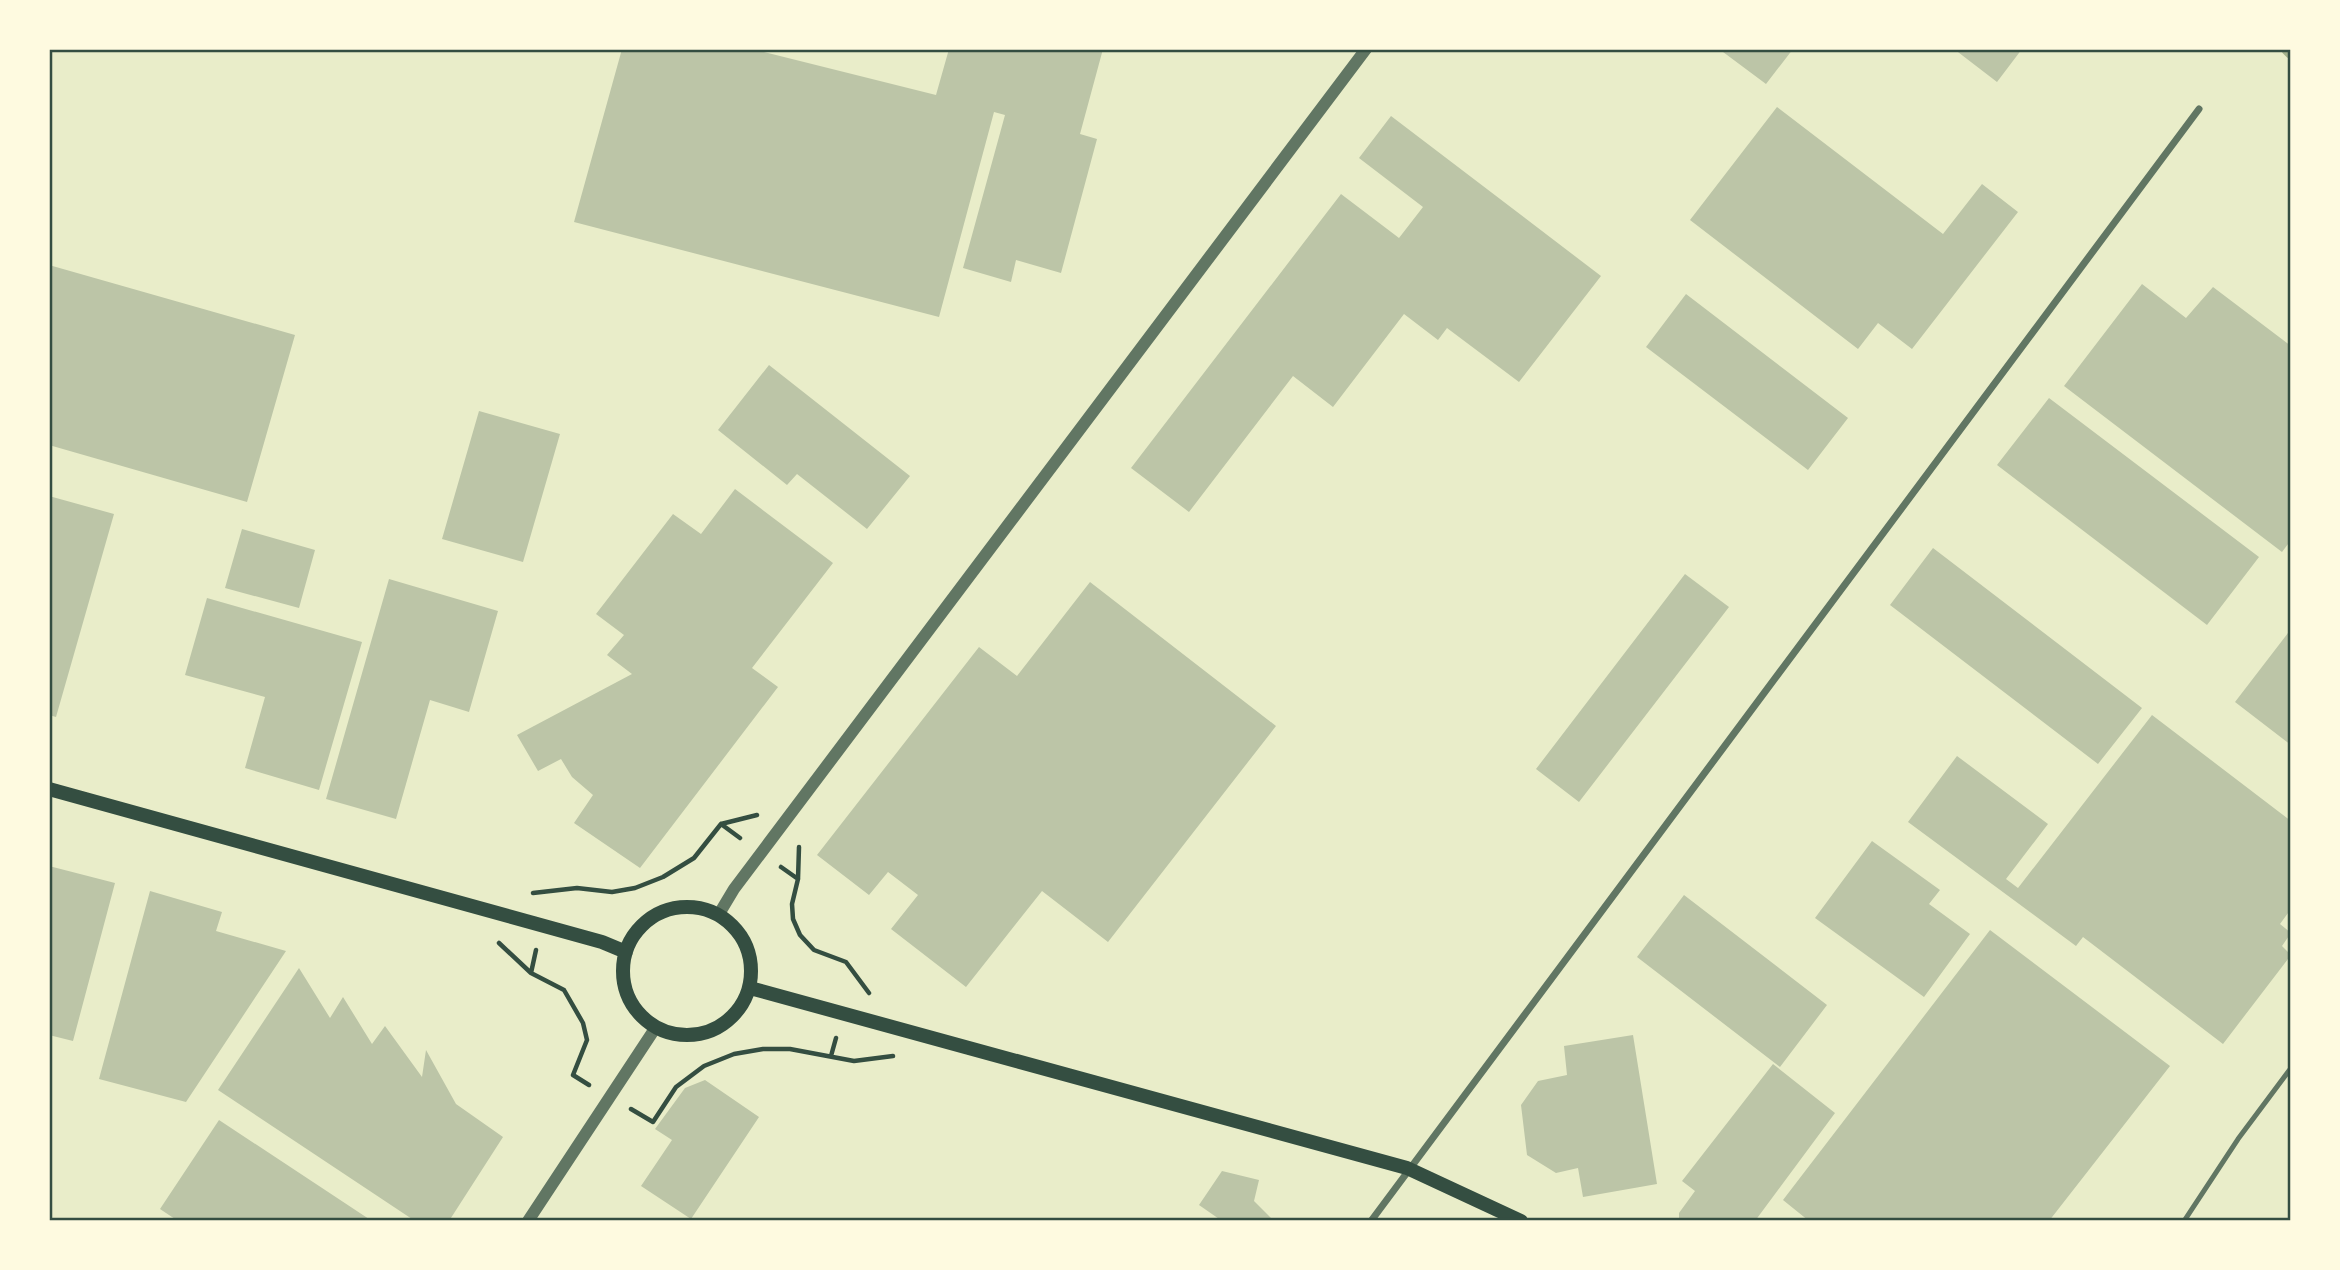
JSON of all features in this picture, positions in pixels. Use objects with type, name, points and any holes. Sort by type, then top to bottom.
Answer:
[{"type":"main road","points":[[49,789],[602,942],[626,952]]},
{"type":"main road","points":[[682,906],[701,908],[719,914],[736,927],[747,945],[752,966],[750,988],[742,1006],[730,1020],[713,1030],[694,1035],[674,1034],[656,1027],[642,1017],[625,986],[623,969],[626,952],[634,935],[647,920],[663,911],[682,906]]},
{"type":"main road","points":[[750,988],[1407,1168],[1521,1221]]},
{"type":"street","points":[[719,914],[734,889],[1366,49]]},
{"type":"street","points":[[1371,1221],[1407,1168],[2199,109]]},
{"type":"street","points":[[528,1221],[656,1027]]},
{"type":"lane","points":[[2184,1221],[2238,1139],[2291,1068]]},
{"type":"path","points":[[545,891],[577,888],[612,892],[654,880],[694,858],[720,824],[733,821]]},
{"type":"path","points":[[720,824],[730,831]]},
{"type":"path","points":[[798,863],[798,879],[792,904],[793,919],[800,935],[814,950],[846,962],[854,973]]},
{"type":"path","points":[[789,873],[798,879]]},
{"type":"path","points":[[517,960],[531,973],[564,989],[576,1007],[587,1040],[573,1075],[587,1084]]},
{"type":"path","points":[[531,973],[535,961]]},
{"type":"path","points":[[831,1056],[836,1039]]},
{"type":"path","points":[[644,1116],[653,1122],[676,1087],[704,1066],[734,1054],[764,1049],[790,1049],[854,1061],[874,1059]]},
{"type":"building","points":[[622,49],[752,49],[936,95],[949,49],[1103,49],[1080,134],[1097,139],[1061,273],[1016,260],[1011,282],[963,268],[1005,115],[994,112],[939,317],[574,222]]},
{"type":"building","points":[[1719,49],[1793,49],[1766,84]]},
{"type":"building","points":[[1954,49],[2022,49],[1997,82]]},
{"type":"building","points":[[1777,107],[1943,234],[1982,184],[2018,212],[1912,349],[1878,323],[1858,349],[1690,220]]},
{"type":"building","points":[[1391,116],[1601,276],[1519,382],[1447,328],[1438,340],[1404,314],[1333,407],[1293,376],[1189,512],[1131,468],[1341,194],[1399,238],[1423,207],[1359,158]]},
{"type":"building","points":[[49,265],[295,335],[247,502],[49,445]]},
{"type":"building","points":[[2142,284],[2186,318],[2213,287],[2291,346],[2291,540],[2282,552],[2064,386]]},
{"type":"building","points":[[1686,294],[1848,418],[1808,470],[1646,347]]},
{"type":"building","points":[[769,365],[910,476],[867,529],[797,474],[787,485],[718,430]]},
{"type":"building","points":[[2049,398],[2259,557],[2207,625],[1997,465]]},
{"type":"building","points":[[479,411],[560,434],[523,562],[442,539]]},
{"type":"building","points":[[735,489],[833,563],[752,668],[778,687],[640,868],[574,823],[593,795],[572,777],[561,759],[538,771],[517,735],[632,674],[607,655],[624,635],[596,614],[673,514],[701,534]]},
{"type":"building","points":[[49,496],[114,514],[56,717],[49,715]]},
{"type":"building","points":[[242,529],[315,550],[299,608],[225,588]]},
{"type":"building","points":[[1933,548],[2142,708],[2098,764],[1890,605]]},
{"type":"building","points":[[1685,574],[1729,607],[1579,802],[1536,769]]},
{"type":"building","points":[[389,579],[498,611],[469,712],[430,700],[396,819],[326,799]]},
{"type":"building","points":[[1090,582],[1276,726],[1108,942],[1042,891],[966,987],[891,929],[918,895],[888,872],[869,895],[817,855],[979,647],[1017,676]]},
{"type":"building","points":[[207,598],[362,642],[319,790],[245,768],[265,697],[185,675]]},
{"type":"building","points":[[2291,629],[2291,745],[2235,702]]},
{"type":"building","points":[[2152,715],[2291,821],[2291,909],[2280,924],[2291,933],[2282,946],[2291,955],[2223,1044],[2083,937],[2076,946],[1908,822],[1957,756],[2048,824],[2006,879],[2018,888]]},
{"type":"building","points":[[1872,841],[1940,890],[1929,904],[1970,934],[1924,997],[1815,918]]},
{"type":"building","points":[[49,866],[115,883],[73,1041],[49,1035]]},
{"type":"building","points":[[150,891],[222,912],[216,931],[286,951],[186,1102],[99,1079]]},
{"type":"building","points":[[1684,895],[1827,1005],[1780,1067],[1637,957]]},
{"type":"building","points":[[1990,930],[2170,1066],[2049,1221],[1809,1221],[1783,1200]]},
{"type":"building","points":[[299,968],[330,1018],[343,997],[372,1044],[385,1026],[422,1077],[426,1050],[456,1104],[503,1137],[449,1221],[415,1221],[218,1090]]},
{"type":"building","points":[[1633,1035],[1657,1184],[1583,1197],[1578,1168],[1556,1173],[1527,1155],[1521,1105],[1538,1081],[1567,1075],[1564,1046]]},
{"type":"building","points":[[1773,1064],[1835,1113],[1755,1221],[1679,1221],[1679,1213],[1695,1191],[1682,1181]]},
{"type":"building","points":[[705,1080],[759,1117],[691,1219],[641,1186],[672,1140],[655,1129],[685,1088]]},
{"type":"building","points":[[219,1120],[372,1221],[178,1221],[160,1209]]},
{"type":"building","points":[[1222,1171],[1259,1180],[1254,1201],[1271,1218],[1269,1221],[1222,1221],[1199,1205]]},
{"type":"waterway","points":[[2287,49],[2291,53]]}]
